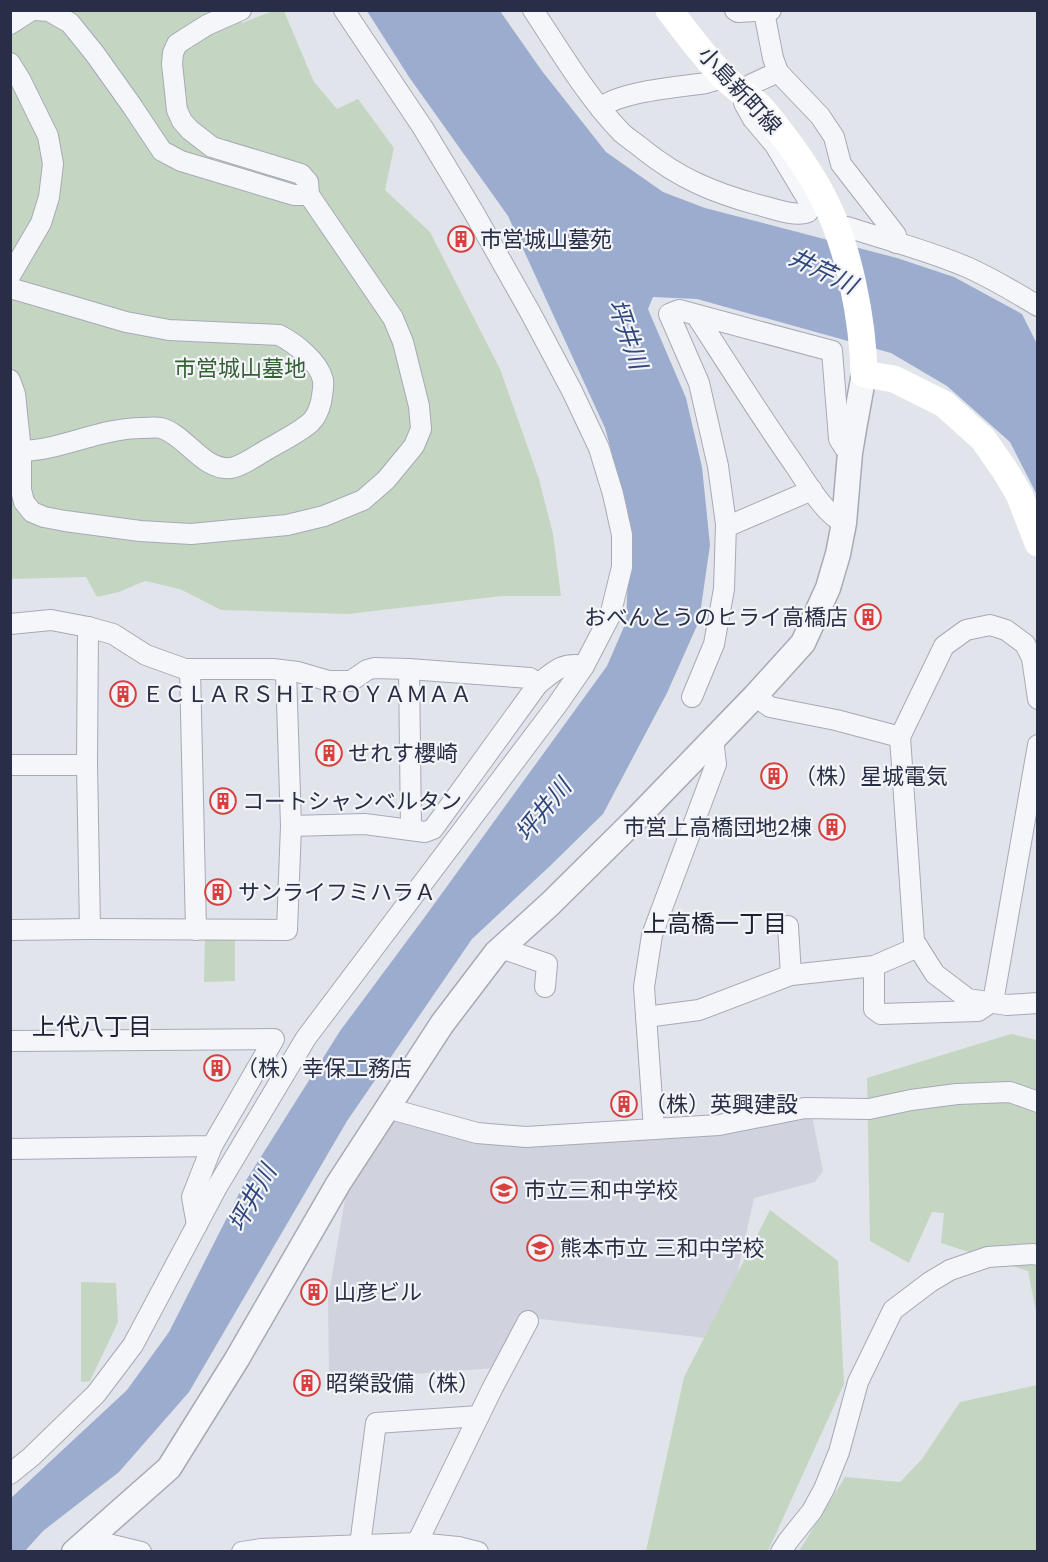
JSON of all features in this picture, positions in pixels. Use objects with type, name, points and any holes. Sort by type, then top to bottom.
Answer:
[{"type":"main road","name":"小島新町線","points":[[669,10],[722,75],[761,108],[806,168],[825,201],[838,233],[851,279],[864,363]]},
{"type":"main road","points":[[864,363],[944,404],[982,439],[1019,494],[1038,543]]},
{"type":"street","points":[[10,24],[33,10],[49,11],[70,23],[120,88],[162,151],[181,161],[294,195],[309,195]]},
{"type":"street","points":[[10,380],[15,394],[14,422],[21,451],[21,490],[24,502],[32,512],[44,518],[140,531],[191,534],[287,525],[324,516],[363,500],[386,480],[414,446],[421,429],[419,406],[403,342],[393,318],[309,195],[308,182],[301,174],[212,147],[189,130],[177,110],[172,53],[177,44],[207,25],[241,10]]},
{"type":"street","points":[[10,1474],[31,1457],[96,1394],[133,1345],[217,1187],[306,1038],[584,666],[610,616],[622,567],[622,535],[613,494],[599,448],[572,391],[473,211],[423,128],[344,10]]},
{"type":"street","points":[[533,10],[600,108],[624,134],[654,158],[691,181],[724,195],[802,215],[808,212],[808,200],[775,145],[753,119],[744,103],[743,93],[750,85],[778,72]]},
{"type":"street","points":[[735,10],[738,12],[768,11],[773,58],[778,72],[820,116],[834,137],[841,164],[896,235],[896,243]]},
{"type":"street","points":[[10,63],[48,136],[53,164],[49,197],[40,223],[10,276]]},
{"type":"street","points":[[600,108],[638,93],[706,83],[722,75]]},
{"type":"street","points":[[838,233],[847,227],[922,250],[968,268],[1038,306]]},
{"type":"street","points":[[10,288],[126,322],[169,330],[279,335],[291,341],[316,365],[323,379],[319,411],[311,422],[233,468],[220,468],[209,462],[175,436],[160,428],[136,428],[102,433],[35,450],[21,451]]},
{"type":"street","points":[[692,697],[714,644],[724,589],[726,527],[718,466],[699,383],[669,314],[679,310],[832,351],[839,439],[850,453]]},
{"type":"street","points":[[696,315],[760,416],[812,490],[835,519],[844,523]]},
{"type":"street","points":[[80,1545],[169,1468],[237,1359],[338,1184],[442,1024],[501,948],[558,896],[755,696],[803,643],[828,588],[838,554],[864,363]]},
{"type":"street","points":[[726,527],[812,490]]},
{"type":"street","points":[[10,624],[51,621],[88,627],[113,634],[146,655],[185,669],[273,669],[298,672],[329,681],[351,681],[374,668],[409,669],[530,678],[538,684]]},
{"type":"street","points":[[1038,699],[1032,658],[1025,644],[1006,630],[990,625],[966,630],[944,646],[900,737],[914,942],[935,974],[968,999],[1007,1005],[1038,1003]]},
{"type":"street","points":[[88,627],[87,765],[90,929]]},
{"type":"street","points":[[291,826],[365,824],[425,832],[433,829],[538,684],[557,669],[570,664],[584,666]]},
{"type":"street","points":[[190,669],[196,930]]},
{"type":"street","points":[[409,669],[411,830]]},
{"type":"street","points":[[10,930],[287,930],[291,826],[286,671]]},
{"type":"street","points":[[755,696],[770,707],[836,720],[900,737]]},
{"type":"street","points":[[654,1129],[644,987],[651,935],[716,764],[713,739]]},
{"type":"street","points":[[874,966],[874,1009],[881,1014],[978,1011],[992,1002],[1038,745]]},
{"type":"street","points":[[10,765],[87,765]]},
{"type":"street","points":[[788,926],[791,975]]},
{"type":"street","points":[[646,1017],[699,1010],[791,975],[874,966],[918,947]]},
{"type":"street","points":[[501,948],[547,964],[545,987]]},
{"type":"street","points":[[10,1041],[274,1040],[212,1146],[192,1197],[196,1225]]},
{"type":"street","points":[[387,1108],[477,1133],[526,1137],[719,1125],[805,1108],[869,1109],[911,1100],[957,1094],[1010,1092],[1038,1102]]},
{"type":"street","points":[[10,1149],[212,1146]]},
{"type":"street","points":[[781,1551],[812,1511],[824,1489],[839,1452],[858,1382],[893,1310],[930,1281],[950,1270],[988,1257],[1038,1255]]},
{"type":"street","points":[[417,1543],[528,1321]]},
{"type":"street","points":[[360,1545],[376,1423],[479,1416]]},
{"type":"street","points":[[242,1551],[417,1543],[478,1551]]},
{"type":"street","points":[[80,1545],[141,1551]]},
{"type":"shaded area","name":"熊本市立 三和中学校","points":[[812,1116],[823,1171],[815,1182],[754,1198],[723,1340],[523,1317],[496,1368],[329,1380],[328,1299],[346,1193],[391,1121],[496,1139],[584,1143]]},
{"type":"green space","name":"市営城山墓地","points":[[10,11],[232,11],[242,23],[273,11],[284,11],[314,82],[337,109],[358,99],[394,148],[385,190],[430,232],[500,369],[539,479],[553,534],[561,596],[502,596],[348,614],[221,610],[180,589],[145,581],[119,592],[97,597],[86,577],[11,579]]},
{"type":"green space","points":[[205,937],[235,939],[235,981],[204,982]]},
{"type":"green space","points":[[1011,1034],[1037,1040],[1037,1316],[1028,1271],[941,1243],[944,1213],[932,1212],[909,1263],[870,1241],[867,1078]]},
{"type":"green space","points":[[770,1210],[838,1261],[844,1384],[768,1551],[646,1551],[684,1377]]},
{"type":"green space","points":[[81,1282],[116,1283],[118,1322],[90,1381],[81,1382]]},
{"type":"green space","points":[[1037,1385],[1037,1551],[799,1551],[845,1477],[900,1482],[922,1459],[960,1402]]},
{"type":"water","points":[[367,11],[500,11],[542,71],[606,152],[663,192],[705,208],[897,258],[954,277],[1022,314],[1037,344],[1037,495],[1010,442],[947,386],[891,353],[697,299],[653,297],[648,309],[686,398],[702,467],[710,545],[699,621],[667,693],[603,814],[472,939],[347,1121],[189,1392],[119,1472],[43,1531],[25,1551],[11,1552],[11,1498],[127,1390],[169,1332],[245,1182],[340,1031],[607,666],[626,622],[628,511],[605,428],[508,216],[409,77]]},
{"type":"place","name":"市営城山墓苑","points":[[461,239]]},
{"type":"place","name":"おべんとうのヒライ高橋店","points":[[868,617]]},
{"type":"place","name":"ＥＣＬＡＲＳＨＩＲＯＹＡＭＡＡ","points":[[123,694]]},
{"type":"place","name":"せれす櫻崎","points":[[329,753]]},
{"type":"place","name":"（株）星城電気","points":[[774,776]]},
{"type":"place","name":"コートシャンベルタン","points":[[223,801]]},
{"type":"place","name":"市営上高橋団地２棟","points":[[832,827]]},
{"type":"place","name":"サンライフミハラＡ","points":[[218,892]]},
{"type":"place","name":"（株）幸保工務店","points":[[217,1068]]},
{"type":"place","name":"（株）英興建設","points":[[624,1104]]},
{"type":"place","name":"市立三和中学校","points":[[504,1190]]},
{"type":"place","name":"熊本市立 三和中学校","points":[[540,1248]]},
{"type":"place","name":"山彦ビル","points":[[314,1292]]},
{"type":"place","name":"昭榮設備（株）","points":[[307,1383]]},
{"type":"district","name":"上高橋一丁目","points":[[715,923]]},
{"type":"district","name":"上代八丁目","points":[[92,1026]]},
{"type":"water label","name":"井芹川","points":[[823,271]]},
{"type":"water label","name":"坪井川","points":[[628,334]]},
{"type":"water label","name":"坪井川","points":[[543,810]]},
{"type":"water label","name":"坪井川","points":[[252,1198]]}]
